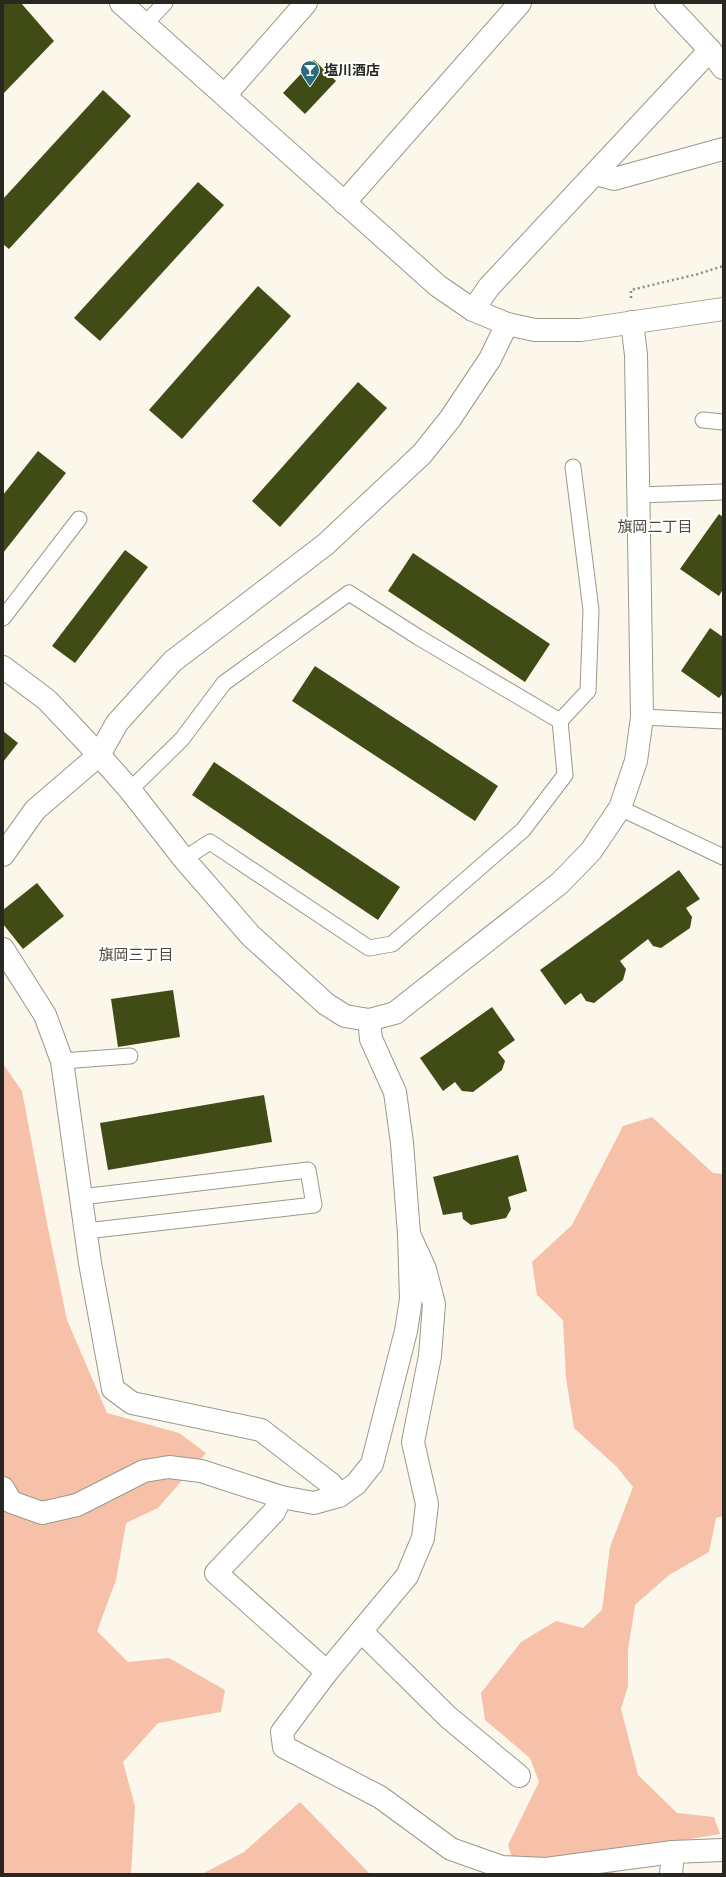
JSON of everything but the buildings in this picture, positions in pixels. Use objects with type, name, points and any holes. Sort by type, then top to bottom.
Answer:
[{"type":"street","points":[[121,3],[438,286],[473,310],[507,324],[535,330],[581,330],[723,309]]},
{"type":"street","points":[[224,95],[306,3]]},
{"type":"street","points":[[344,203],[520,3]]},
{"type":"street","points":[[666,3],[710,50],[723,68]]},
{"type":"street","points":[[473,310],[489,287],[710,50]]},
{"type":"street","points":[[596,174],[614,179],[723,149]]},
{"type":"street","points":[[3,667],[47,700],[130,790],[184,859],[251,936],[326,1004],[345,1016],[369,1020],[395,1012],[560,882],[591,851],[620,808],[636,761],[642,717],[636,355],[632,322]]},
{"type":"street","points":[[3,855],[35,810],[99,755],[117,723],[173,661],[326,544],[422,454],[450,419],[490,359],[507,324]]},
{"type":"street","points":[[3,949],[45,1015],[62,1061],[86,1232],[113,1389],[132,1403],[262,1430],[331,1484],[339,1496]]},
{"type":"street","points":[[3,1488],[11,1502],[42,1513],[77,1505],[144,1471],[168,1467],[201,1471],[281,1498],[314,1503],[339,1496],[356,1484],[372,1464],[406,1331],[411,1299],[410,1234],[402,1143],[395,1092],[371,1039],[369,1020]]},
{"type":"street","points":[[410,1234],[425,1269],[434,1304],[430,1356],[413,1442],[427,1504],[423,1538],[407,1576],[362,1632],[327,1672],[282,1732],[284,1747],[380,1797],[451,1849],[502,1867],[546,1870],[672,1852],[723,1850]]},
{"type":"street","points":[[281,1498],[274,1512],[216,1573],[327,1672]]},
{"type":"street","points":[[362,1632],[448,1717],[520,1776]]},
{"type":"street","points":[[671,1874],[672,1852]]},
{"type":"lane","points":[[145,24],[166,3]]},
{"type":"lane","points":[[703,420],[723,422]]},
{"type":"lane","points":[[184,859],[210,842],[369,948],[392,944],[523,830],[565,775],[560,721],[588,691],[591,610],[573,467]]},
{"type":"lane","points":[[639,495],[723,492]]},
{"type":"lane","points":[[6,609],[79,519]]},
{"type":"lane","points":[[130,790],[182,739],[224,683],[349,593],[418,637],[560,721]]},
{"type":"lane","points":[[642,717],[723,721]]},
{"type":"lane","points":[[620,808],[723,857]]},
{"type":"lane","points":[[62,1061],[130,1056]]},
{"type":"lane","points":[[81,1197],[308,1170],[314,1205],[86,1232]]},
{"type":"path","points":[[632,322],[631,290],[698,274],[723,266]]},
{"type":"shaded area","points":[[3,1064],[22,1091],[67,1320],[107,1413],[179,1433],[206,1453],[158,1508],[126,1523],[116,1580],[97,1631],[128,1662],[169,1658],[225,1690],[221,1712],[158,1723],[123,1762],[135,1806],[131,1874],[3,1874]]},
{"type":"shaded area","points":[[652,1117],[713,1173],[723,1174],[723,1516],[716,1518],[709,1552],[669,1575],[635,1605],[628,1650],[628,1686],[621,1709],[638,1775],[677,1813],[714,1817],[720,1834],[660,1844],[612,1874],[517,1874],[508,1845],[539,1782],[530,1758],[485,1720],[481,1693],[521,1642],[556,1621],[583,1628],[602,1610],[610,1547],[633,1487],[617,1467],[574,1428],[566,1378],[563,1320],[537,1295],[532,1262],[572,1225],[623,1126]]},
{"type":"shaded area","points":[[300,1802],[370,1874],[202,1874],[244,1852]]},
{"type":"place","name":"塩川酒店","points":[[310,87]]},
{"type":"district","name":"旗岡二丁目","points":[[655,527]]},
{"type":"district","name":"旗岡三丁目","points":[[136,955]]}]
